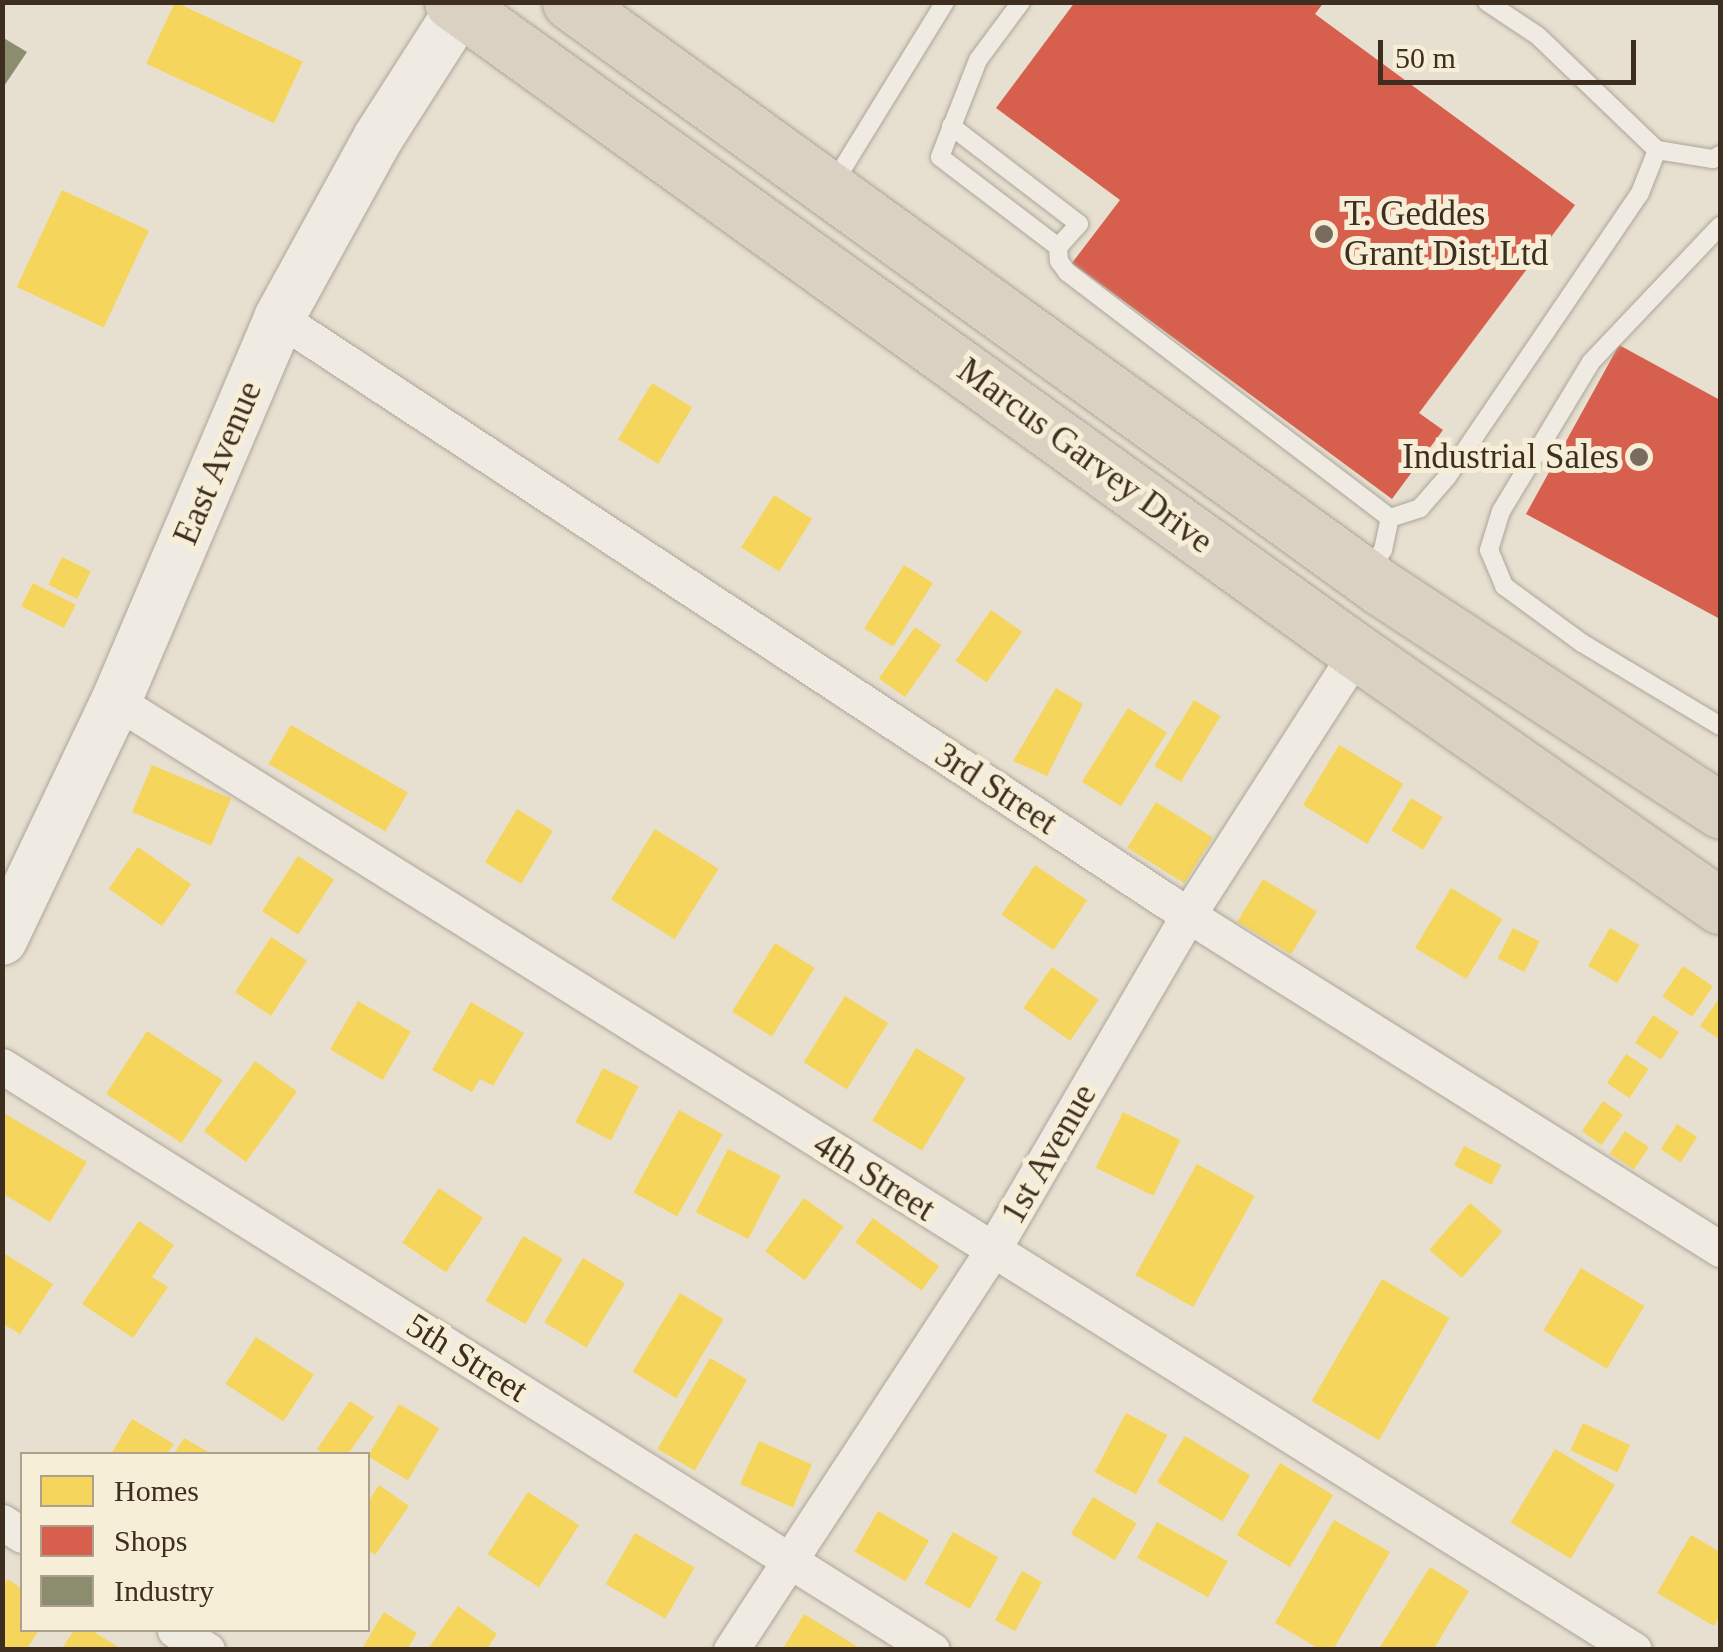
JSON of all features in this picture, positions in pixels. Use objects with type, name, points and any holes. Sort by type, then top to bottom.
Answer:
[{"type":"highway","name":"Marcus Garvey Drive","points":[[570,2],[1365,576],[1720,810]]},
{"type":"highway","name":"Marcus Garvey Drive","points":[[459,5],[1356,652],[1720,906]]},
{"type":"main road","name":"East Avenue","points":[[2,940],[116,701],[280,318],[378,138],[459,5]]},
{"type":"street","name":"3rd Street","points":[[280,318],[1188,915],[1720,1250]]},
{"type":"street","name":"1st Avenue","points":[[731,1650],[992,1251],[1188,915],[1356,652]]},
{"type":"street","name":"4th Street","points":[[116,701],[1634,1650]]},
{"type":"street","name":"5th Street","points":[[2,1066],[932,1650]]},
{"type":"street","points":[[178,1632],[208,1650]]},
{"type":"lane","points":[[830,189],[946,2]]},
{"type":"lane","points":[[1021,2],[978,60],[940,156],[1058,247]]},
{"type":"lane","points":[[1487,2],[1538,36],[1657,150],[1713,158],[1720,155]]},
{"type":"lane","points":[[951,126],[1079,224],[1058,247],[1059,261],[1067,272],[1390,518]]},
{"type":"lane","points":[[1390,518],[1420,508],[1447,477],[1640,193],[1657,150]]},
{"type":"lane","points":[[1720,226],[1592,362],[1501,511],[1489,550],[1504,586],[1582,643],[1720,726]]},
{"type":"lane","points":[[1365,576],[1383,550],[1390,518]]},
{"type":"building: Homes","points":[[175,2],[303,62],[274,123],[146,64]]},
{"type":"building: Homes","points":[[62,190],[149,231],[104,328],[17,287]]},
{"type":"building: Homes","points":[[652,383],[692,407],[658,464],[618,440]]},
{"type":"building: Homes","points":[[774,495],[812,519],[779,571],[741,548]]},
{"type":"building: Homes","points":[[62,557],[91,571],[77,599],[48,585]]},
{"type":"building: Homes","points":[[904,565],[933,583],[893,647],[864,629]]},
{"type":"building: Homes","points":[[33,583],[76,605],[64,628],[21,606]]},
{"type":"building: Homes","points":[[991,610],[1022,632],[987,683],[955,661]]},
{"type":"building: Homes","points":[[915,627],[941,645],[905,697],[879,679]]},
{"type":"building: Homes","points":[[1056,688],[1083,704],[1047,776],[1013,761]]},
{"type":"building: Homes","points":[[1194,700],[1221,716],[1181,782],[1154,766]]},
{"type":"building: Homes","points":[[1128,708],[1167,732],[1121,806],[1082,782]]},
{"type":"building: Homes","points":[[291,725],[408,792],[385,831],[268,764]]},
{"type":"building: Homes","points":[[1339,745],[1403,784],[1367,844],[1303,805]]},
{"type":"building: Homes","points":[[152,765],[231,799],[211,846],[132,812]]},
{"type":"building: Homes","points":[[1411,798],[1443,817],[1423,850],[1391,831]]},
{"type":"building: Homes","points":[[1156,802],[1213,838],[1184,883],[1127,848]]},
{"type":"building: Homes","points":[[517,809],[553,831],[521,884],[485,862]]},
{"type":"building: Homes","points":[[655,829],[719,869],[675,939],[611,899]]},
{"type":"building: Homes","points":[[138,847],[191,884],[162,926],[109,889]]},
{"type":"building: Homes","points":[[298,856],[334,879],[298,935],[262,911]]},
{"type":"building: Homes","points":[[1035,865],[1087,900],[1054,950],[1001,915]]},
{"type":"building: Homes","points":[[1263,879],[1317,911],[1291,954],[1237,922]]},
{"type":"building: Homes","points":[[1451,888],[1502,919],[1466,979],[1415,948]]},
{"type":"building: Homes","points":[[1513,928],[1540,942],[1524,972],[1498,958]]},
{"type":"building: Homes","points":[[1610,928],[1639,945],[1617,983],[1588,966]]},
{"type":"building: Homes","points":[[271,937],[307,960],[271,1016],[235,992]]},
{"type":"building: Homes","points":[[775,943],[815,968],[772,1037],[732,1012]]},
{"type":"building: Homes","points":[[1683,966],[1713,986],[1692,1017],[1662,997]]},
{"type":"building: Homes","points":[[1052,967],[1099,1000],[1070,1041],[1023,1008]]},
{"type":"building: Homes","points":[[845,996],[888,1023],[847,1089],[804,1062]]},
{"type":"building: Homes","points":[[1720,997],[1720,1040],[1700,1026]]},
{"type":"building: Homes","points":[[358,1001],[411,1032],[383,1080],[330,1049]]},
{"type":"building: Homes","points":[[471,1002],[524,1033],[493,1086],[480,1079],[472,1092],[432,1070]]},
{"type":"building: Homes","points":[[1653,1015],[1679,1032],[1661,1060],[1635,1043]]},
{"type":"building: Homes","points":[[147,1031],[222,1080],[182,1143],[106,1094]]},
{"type":"building: Homes","points":[[916,1048],[966,1078],[922,1151],[872,1121]]},
{"type":"building: Homes","points":[[1626,1054],[1649,1069],[1630,1098],[1607,1083]]},
{"type":"building: Homes","points":[[255,1061],[297,1092],[246,1162],[204,1131]]},
{"type":"building: Homes","points":[[603,1068],[639,1086],[611,1141],[575,1122]]},
{"type":"building: Homes","points":[[1603,1101],[1623,1115],[1601,1145],[1582,1131]]},
{"type":"building: Homes","points":[[679,1110],[723,1134],[677,1216],[633,1192]]},
{"type":"building: Homes","points":[[2,1112],[87,1162],[50,1222],[2,1193]]},
{"type":"building: Homes","points":[[1123,1112],[1181,1140],[1153,1196],[1096,1168]]},
{"type":"building: Homes","points":[[1677,1124],[1697,1137],[1681,1162],[1661,1149]]},
{"type":"building: Homes","points":[[1625,1131],[1649,1147],[1634,1170],[1610,1153]]},
{"type":"building: Homes","points":[[1464,1146],[1501,1165],[1491,1185],[1454,1166]]},
{"type":"building: Homes","points":[[728,1149],[781,1176],[748,1239],[696,1212]]},
{"type":"building: Homes","points":[[1197,1164],[1255,1196],[1193,1307],[1135,1275]]},
{"type":"building: Homes","points":[[439,1188],[483,1218],[446,1272],[402,1243]]},
{"type":"building: Homes","points":[[804,1198],[844,1227],[805,1280],[765,1251]]},
{"type":"building: Homes","points":[[1470,1203],[1502,1231],[1462,1278],[1429,1250]]},
{"type":"building: Homes","points":[[873,1218],[939,1266],[922,1290],[855,1242]]},
{"type":"building: Homes","points":[[139,1221],[174,1245],[152,1277],[168,1287],[133,1338],[82,1304]]},
{"type":"building: Homes","points":[[523,1236],[563,1259],[525,1324],[485,1301]]},
{"type":"building: Homes","points":[[2,1252],[53,1284],[20,1334],[2,1323]]},
{"type":"building: Homes","points":[[583,1258],[625,1283],[586,1348],[544,1322]]},
{"type":"building: Homes","points":[[1581,1268],[1644,1306],[1607,1369],[1543,1331]]},
{"type":"building: Homes","points":[[1382,1279],[1450,1318],[1379,1440],[1312,1401]]},
{"type":"building: Homes","points":[[680,1293],[724,1319],[676,1398],[633,1372]]},
{"type":"building: Homes","points":[[256,1337],[314,1375],[283,1422],[226,1384]]},
{"type":"building: Homes","points":[[710,1358],[747,1380],[695,1470],[658,1449]]},
{"type":"building: Homes","points":[[350,1401],[374,1417],[349,1452],[317,1449]]},
{"type":"building: Homes","points":[[399,1404],[439,1428],[408,1480],[370,1458]]},
{"type":"building: Homes","points":[[1126,1413],[1167,1435],[1136,1494],[1095,1472]]},
{"type":"building: Homes","points":[[132,1419],[174,1444],[168,1452],[112,1452]]},
{"type":"building: Homes","points":[[1583,1423],[1630,1445],[1617,1472],[1570,1450]]},
{"type":"building: Homes","points":[[1185,1436],[1250,1475],[1222,1521],[1157,1482]]},
{"type":"building: Homes","points":[[184,1438],[208,1452],[175,1452]]},
{"type":"building: Homes","points":[[759,1441],[812,1465],[793,1508],[740,1484]]},
{"type":"building: Homes","points":[[1555,1449],[1615,1485],[1571,1559],[1511,1523]]},
{"type":"building: Homes","points":[[1280,1463],[1333,1495],[1290,1567],[1237,1535]]},
{"type":"building: Homes","points":[[379,1485],[409,1506],[375,1555],[370,1551],[370,1499]]},
{"type":"building: Homes","points":[[528,1492],[579,1525],[539,1587],[488,1554]]},
{"type":"building: Homes","points":[[1093,1497],[1137,1523],[1115,1560],[1071,1534]]},
{"type":"building: Homes","points":[[878,1511],[929,1540],[906,1581],[854,1552]]},
{"type":"building: Homes","points":[[1334,1520],[1390,1552],[1333,1650],[1321,1650],[1275,1623]]},
{"type":"building: Homes","points":[[1157,1522],[1228,1561],[1208,1597],[1137,1558]]},
{"type":"building: Homes","points":[[953,1532],[998,1557],[970,1609],[924,1584]]},
{"type":"building: Homes","points":[[635,1533],[695,1568],[665,1619],[606,1584]]},
{"type":"building: Homes","points":[[1691,1535],[1720,1552],[1720,1615],[1714,1626],[1657,1593]]},
{"type":"building: Homes","points":[[1430,1567],[1469,1591],[1433,1650],[1378,1650]]},
{"type":"building: Homes","points":[[1022,1571],[1042,1582],[1015,1631],[995,1620]]},
{"type":"building: Homes","points":[[8,1579],[20,1588],[20,1632],[38,1632],[26,1650],[2,1650],[2,1588]]},
{"type":"building: Homes","points":[[458,1606],[497,1634],[486,1650],[427,1650]]},
{"type":"building: Homes","points":[[384,1612],[417,1633],[407,1650],[361,1650]]},
{"type":"building: Homes","points":[[804,1614],[863,1650],[782,1650]]},
{"type":"building: Homes","points":[[73,1632],[94,1632],[123,1650],[61,1650]]},
{"type":"building: Shops","name":"T. Geddes Grant Dist Ltd","points":[[1075,2],[1324,2],[1315,14],[1575,205],[1419,413],[1443,430],[1392,499],[1072,263],[1120,200],[996,108]]},
{"type":"building: Shops","name":"Industrial Sales","points":[[1619,345],[1720,400],[1720,619],[1526,514]]},
{"type":"building: Industry","points":[[2,37],[27,52],[2,89]]},
{"type":"place","name":"T. Geddes Grant Dist Ltd","points":[[1324,234]]},
{"type":"place","name":"Industrial Sales","points":[[1639,457]]}]
